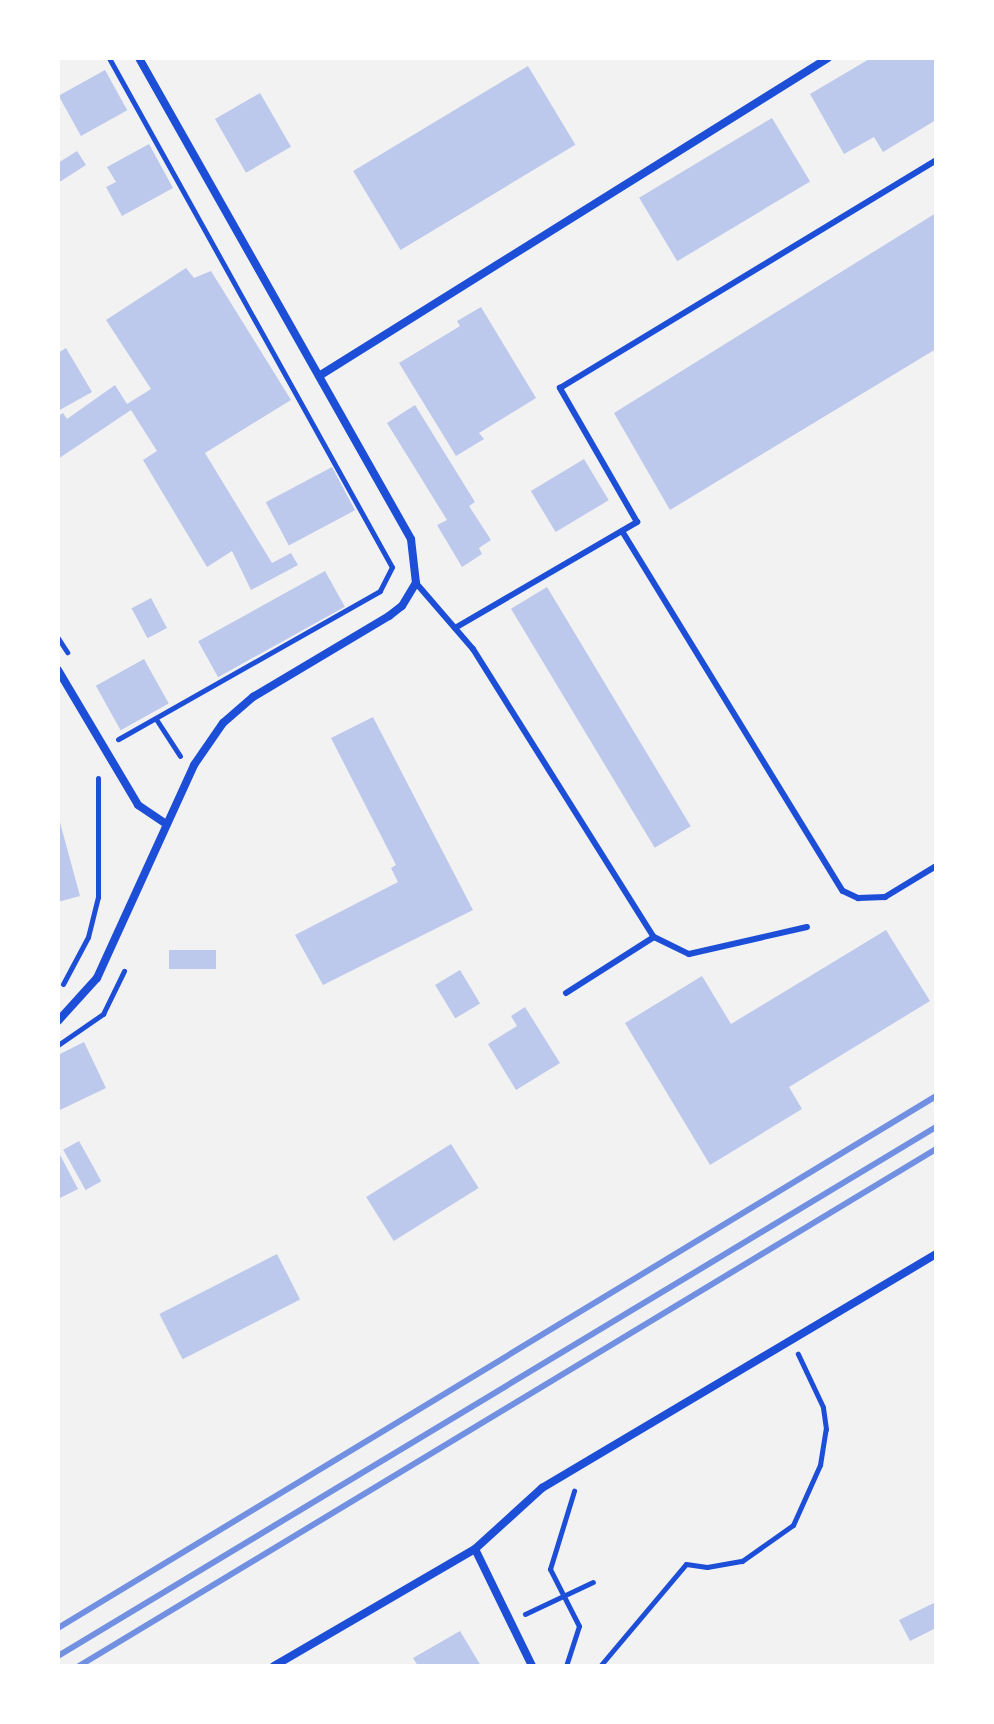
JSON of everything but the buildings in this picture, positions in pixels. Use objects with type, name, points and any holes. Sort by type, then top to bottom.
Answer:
[{"type":"street","points":[[58,1021],[97,978],[203,749],[229,716],[389,616],[402,606],[416,583],[411,539],[139,58]]},
{"type":"street","points":[[319,376],[828,58]]},
{"type":"street","points":[[58,670],[138,805],[166,824]]},
{"type":"street","points":[[274,1666],[475,1549],[522,1503],[569,1472],[936,1254]]},
{"type":"street","points":[[475,1549],[532,1666]]},
{"type":"lane","points":[[455,628],[637,522],[560,388],[936,160]]},
{"type":"lane","points":[[622,531],[843,891],[858,898],[885,897],[936,866]]},
{"type":"lane","points":[[416,583],[473,649],[654,937],[689,954],[807,927]]},
{"type":"lane","points":[[566,993],[654,937]]},
{"type":"path","points":[[109,58],[383,544],[390,575]]},
{"type":"path","points":[[156,719],[181,756]]},
{"type":"path","points":[[600,1666],[686,1564],[707,1567],[742,1561],[793,1525],[820,1465],[826,1429],[823,1407],[791,1339]]},
{"type":"path","points":[[566,1666],[579,1626],[550,1569],[576,1485],[569,1472]]},
{"type":"path","points":[[511,1621],[593,1582]]},
{"type":"railway","points":[[58,1628],[936,1096]]},
{"type":"railway","points":[[58,1656],[936,1127]]},
{"type":"railway","points":[[79,1666],[936,1149]]}]
